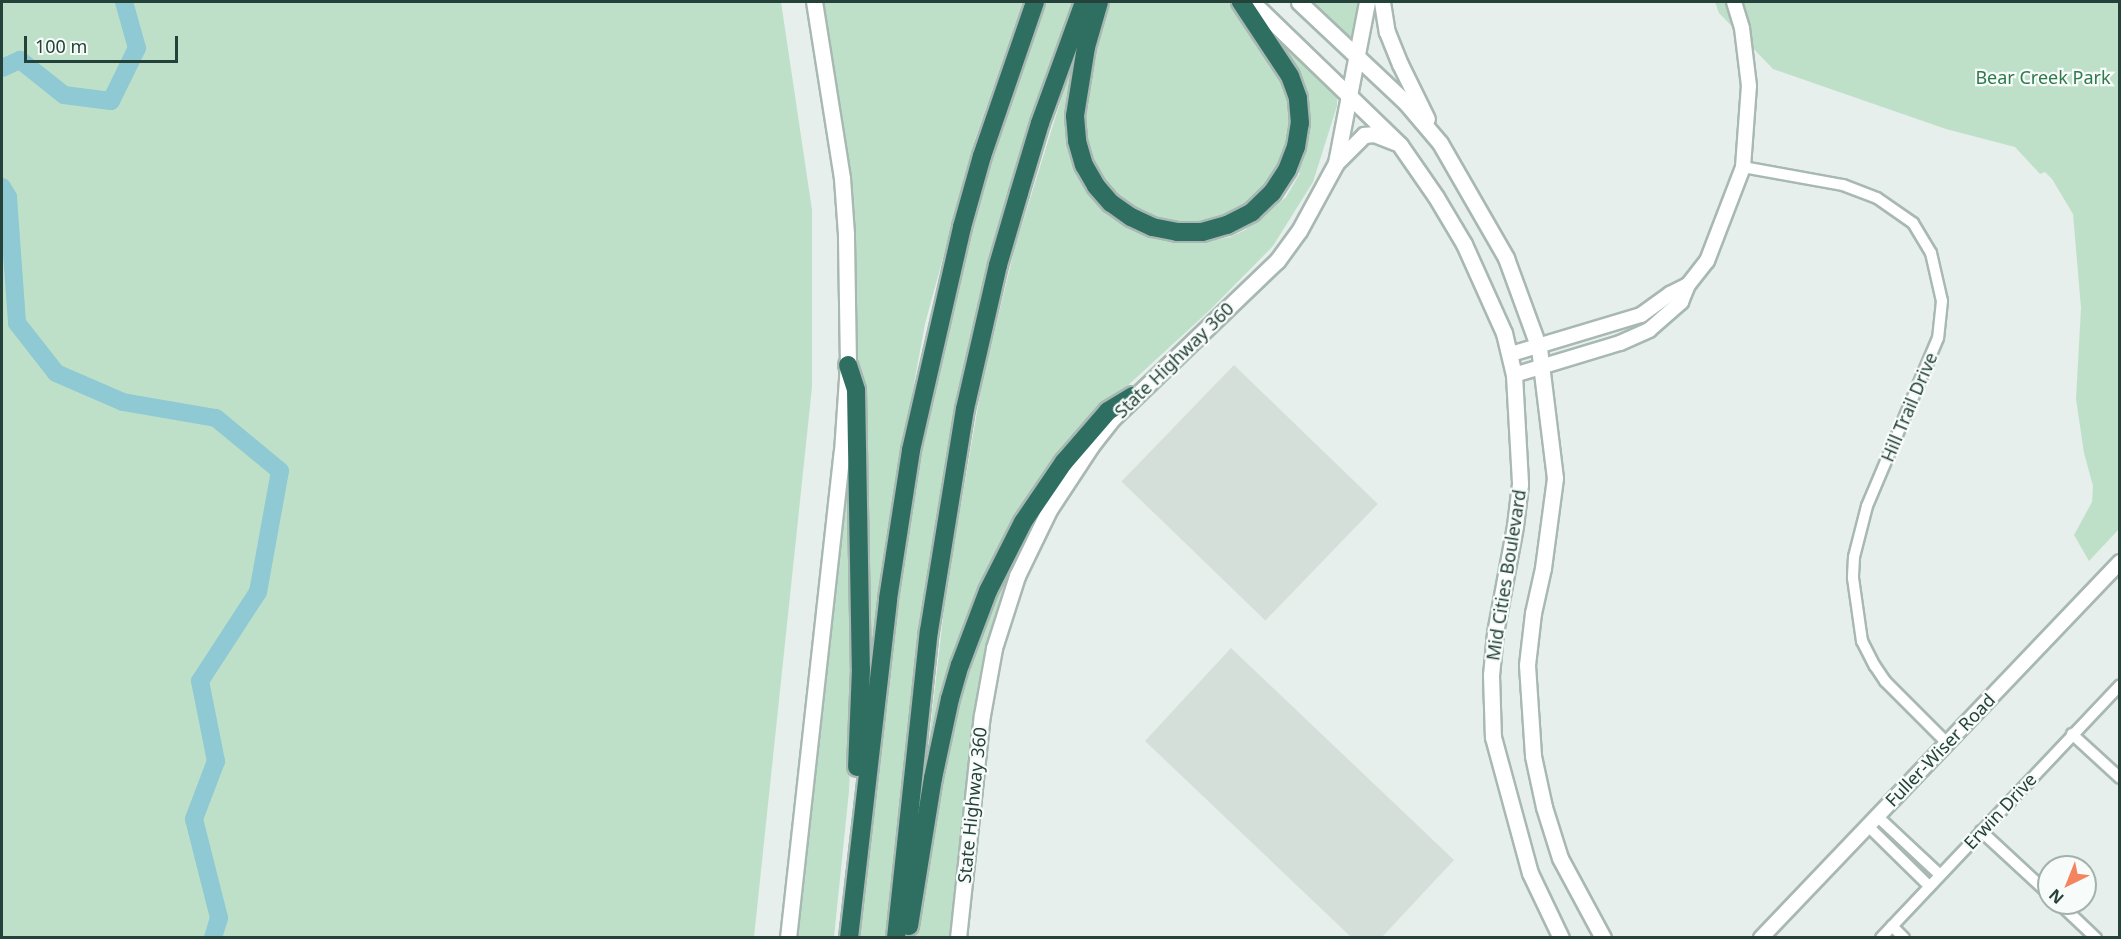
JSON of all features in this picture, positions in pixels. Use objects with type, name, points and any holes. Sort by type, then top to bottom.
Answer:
[{"type":"highway","points":[[849,938],[884,630],[911,450],[962,227],[982,156],[1035,2]]},
{"type":"highway","points":[[896,938],[932,610],[965,409],[996,275],[1019,193],[1044,113],[1084,2]]},
{"type":"highway","points":[[1099,2],[1086,47],[1075,116],[1077,141],[1084,165],[1096,186],[1111,203],[1131,217],[1152,227],[1177,232],[1202,232],[1227,225],[1252,212],[1272,193],[1282,178],[1296,147],[1300,123],[1298,98],[1290,76],[1241,2]]},
{"type":"highway","points":[[841,938],[857,759],[861,669],[856,390],[848,365]]},
{"type":"highway","points":[[908,938],[919,861],[950,699],[960,665],[988,591],[1023,522],[1064,462],[1108,411],[1133,396]]},
{"type":"main road","points":[[788,938],[842,452],[848,365],[846,245],[842,178],[813,2]]},
{"type":"main road","name":"Mid Cities Boulevard","points":[[1252,2],[1351,94],[1400,145],[1436,197],[1464,244],[1495,311],[1511,354],[1520,484],[1515,526],[1495,633],[1491,675],[1493,737],[1530,873],[1562,938]]},
{"type":"main road","points":[[1299,2],[1406,103],[1440,143]]},
{"type":"main road","name":"State Highway 360","points":[[958,938],[982,715],[994,648],[1017,576],[1049,510],[1091,446],[1133,396],[1277,261],[1315,204],[1336,163],[1367,2]]},
{"type":"main road","points":[[1382,2],[1387,32],[1400,64],[1440,143],[1506,258],[1539,348],[1555,478],[1543,568],[1533,612],[1527,665],[1533,756],[1544,807],[1560,858],[1603,938]]},
{"type":"main road","points":[[1336,163],[1364,135],[1374,134],[1400,145]]},
{"type":"street","points":[[1514,375],[1620,343],[1649,330],[1681,302],[1688,285],[1707,261],[1743,167],[1749,86],[1742,28],[1734,2]]},
{"type":"street","name":"Hill Trail Drive","points":[[1743,167],[1843,185],[1877,198],[1913,223],[1931,253],[1942,301],[1938,338],[1867,506],[1854,557],[1852,578],[1863,641],[1875,666],[1884,681],[1947,742]]},
{"type":"street","points":[[1511,354],[1539,348],[1641,315],[1688,285]]},
{"type":"street","name":"Fuller-Wiser Road","points":[[1761,938],[2120,562]]},
{"type":"street","name":"Erwin Drive","points":[[1881,938],[2120,685]]},
{"type":"street","points":[[2072,734],[2120,778]]},
{"type":"street","points":[[1872,821],[1940,875]]},
{"type":"street","points":[[1872,821],[1929,886]]},
{"type":"street","points":[[1981,831],[2037,883]]},
{"type":"street","points":[[2072,915],[2096,938]]},
{"type":"street","points":[[1892,926],[1904,938]]},
{"type":"shaded area","points":[[1234,365],[1378,504],[1265,620],[1121,482]]},
{"type":"shaded area","points":[[1231,648],[1454,860],[1382,937],[1351,937],[1145,741]]},
{"type":"green space","points":[[2,2],[781,2],[812,210],[812,387],[754,937],[2,937]]},
{"type":"green space","points":[[820,2],[1023,2],[976,137],[925,324],[887,531],[869,671],[851,220],[843,137]]},
{"type":"green space","points":[[1046,2],[1073,2],[1037,101],[1005,211],[955,422],[921,637],[887,937],[858,938],[908,515],[943,334],[983,179]]},
{"type":"green space","points":[[1107,2],[1229,2],[1276,63],[1291,99],[1293,127],[1288,155],[1277,177],[1241,212],[1196,226],[1148,219],[1125,206],[1106,187],[1090,162],[1084,138],[1083,108],[1087,77]]},
{"type":"green space","points":[[1308,2],[1359,2],[1351,40],[1349,40]]},
{"type":"green space","name":"Bear Creek Park","points":[[1715,2],[2119,2],[2119,529],[2089,561],[2074,535],[2092,502],[2093,486],[2084,453],[2076,399],[2081,308],[2073,214],[2052,179],[2045,172],[2040,174],[2015,147],[1946,129],[1773,69],[1719,13]]},
{"type":"green space","points":[[1078,45],[1075,155],[1140,234],[1159,240],[1200,243],[1230,237],[1245,230],[1286,197],[1300,173],[1295,171],[1301,155],[1284,54],[1292,47],[1337,92],[1337,106],[1313,182],[1273,246],[1210,310],[1113,399],[1007,539],[925,775],[946,591],[982,383],[1015,247]]},
{"type":"green space","points":[[848,454],[851,454],[854,685],[849,791],[834,937],[794,938]]},
{"type":"green space","points":[[1037,511],[1040,514],[1010,578],[952,937],[913,938],[956,696],[981,622]]},
{"type":"waterway","points":[[2,68],[20,60],[64,95],[111,101],[137,48],[124,2]]},
{"type":"waterway","points":[[2,187],[8,197],[17,323],[56,373],[123,402],[216,418],[280,471],[258,592],[200,681],[216,761],[194,819],[219,918],[213,938]]}]
